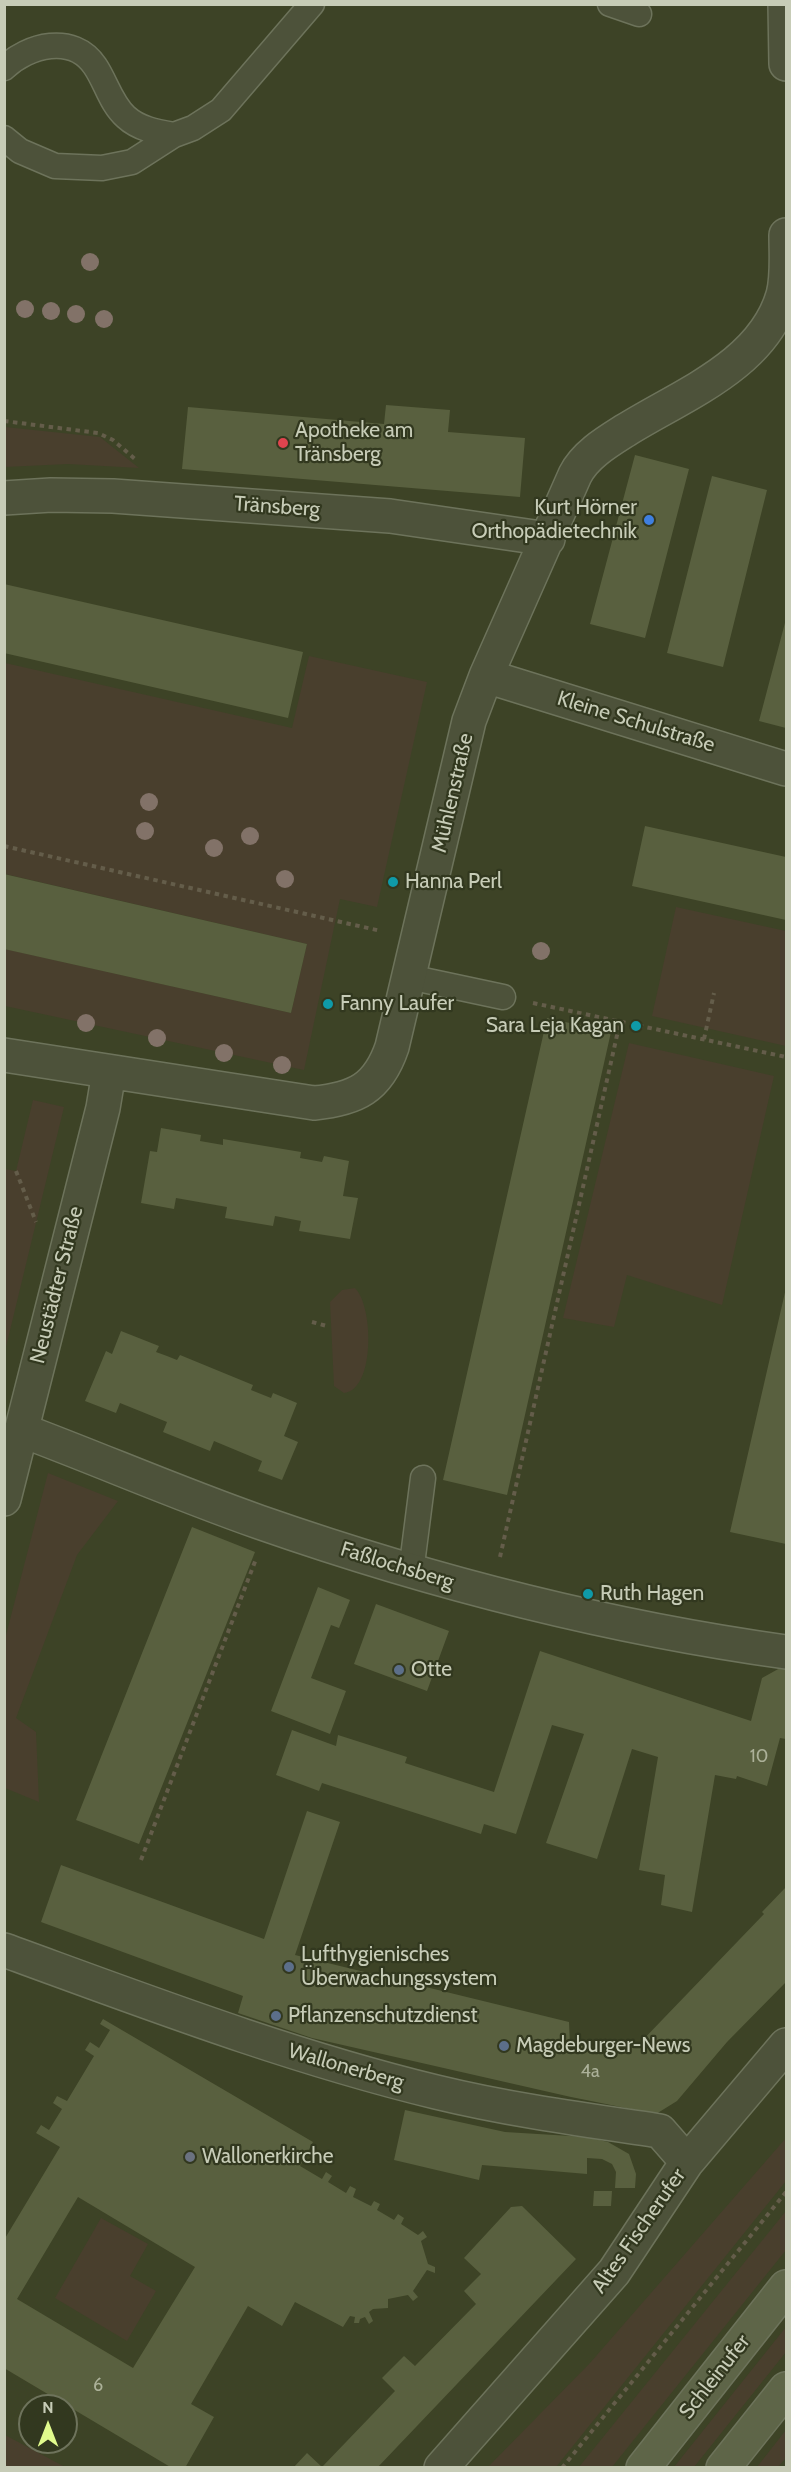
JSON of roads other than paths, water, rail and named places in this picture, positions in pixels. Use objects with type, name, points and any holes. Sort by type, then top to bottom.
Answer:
[{"type":"main road","name":"Schleinufer","points":[[643,2468],[786,2287]]},
{"type":"main road","points":[[723,2468],[786,2389]]},
{"type":"street","points":[[785,4],[786,64]]},
{"type":"street","name":"Mühlenstraße","points":[[4,1055],[299,1102],[314,1103],[346,1098],[362,1091],[382,1069],[392,1047],[469,722],[486,676],[581,465],[606,443],[718,375],[739,358],[775,313],[783,294],[786,275],[786,235]]},
{"type":"street","name":"Tränsberg","points":[[4,498],[51,495],[113,496],[367,514],[548,539]]},
{"type":"street","name":"Kleine Schulstraße","points":[[486,676],[786,769]]},
{"type":"street","name":"Neustädter Straße","points":[[4,1498],[103,1108],[109,1071]]},
{"type":"street","name":"Faßlochsberg","points":[[21,1430],[269,1525],[411,1572],[492,1595],[615,1623],[786,1652]]},
{"type":"street","name":"Wallonerberg","points":[[4,1950],[270,2046],[436,2092],[503,2107],[660,2131],[687,2162]]},
{"type":"street","name":"Altes Fischerufer","points":[[441,2468],[614,2272],[687,2162],[786,2045]]},
{"type":"lane","points":[[4,138],[20,151],[47,163],[72,168],[102,168],[132,162],[174,135],[193,128],[221,110],[312,4]]},
{"type":"lane","points":[[610,4],[639,14]]},
{"type":"lane","points":[[4,68],[22,54],[42,47],[71,48],[88,57],[94,64],[110,95],[126,117],[149,130],[174,135]]},
{"type":"lane","points":[[409,977],[503,997]]},
{"type":"lane","points":[[411,1572],[423,1478]]},
{"type":"place","name":"Apotheke am Tränsberg","points":[[283,443]]},
{"type":"place","name":"Kurt Hörner Orthopädietechnik","points":[[649,520]]},
{"type":"place","name":"Hanna Perl","points":[[393,882]]},
{"type":"place","name":"Fanny Laufer","points":[[328,1004]]},
{"type":"place","name":"Sara Leja Kagan","points":[[636,1026]]},
{"type":"place","name":"Ruth Hagen","points":[[588,1594]]},
{"type":"place","name":"Otte","points":[[399,1670]]},
{"type":"place","name":"Lufthygienisches Überwachungssystem","points":[[289,1967]]},
{"type":"place","name":"Pflanzenschutzdienst","points":[[276,2016]]},
{"type":"place","name":"Magdeburger-News","points":[[504,2046]]},
{"type":"place","name":"Wallonerkirche","points":[[190,2157]]}]
